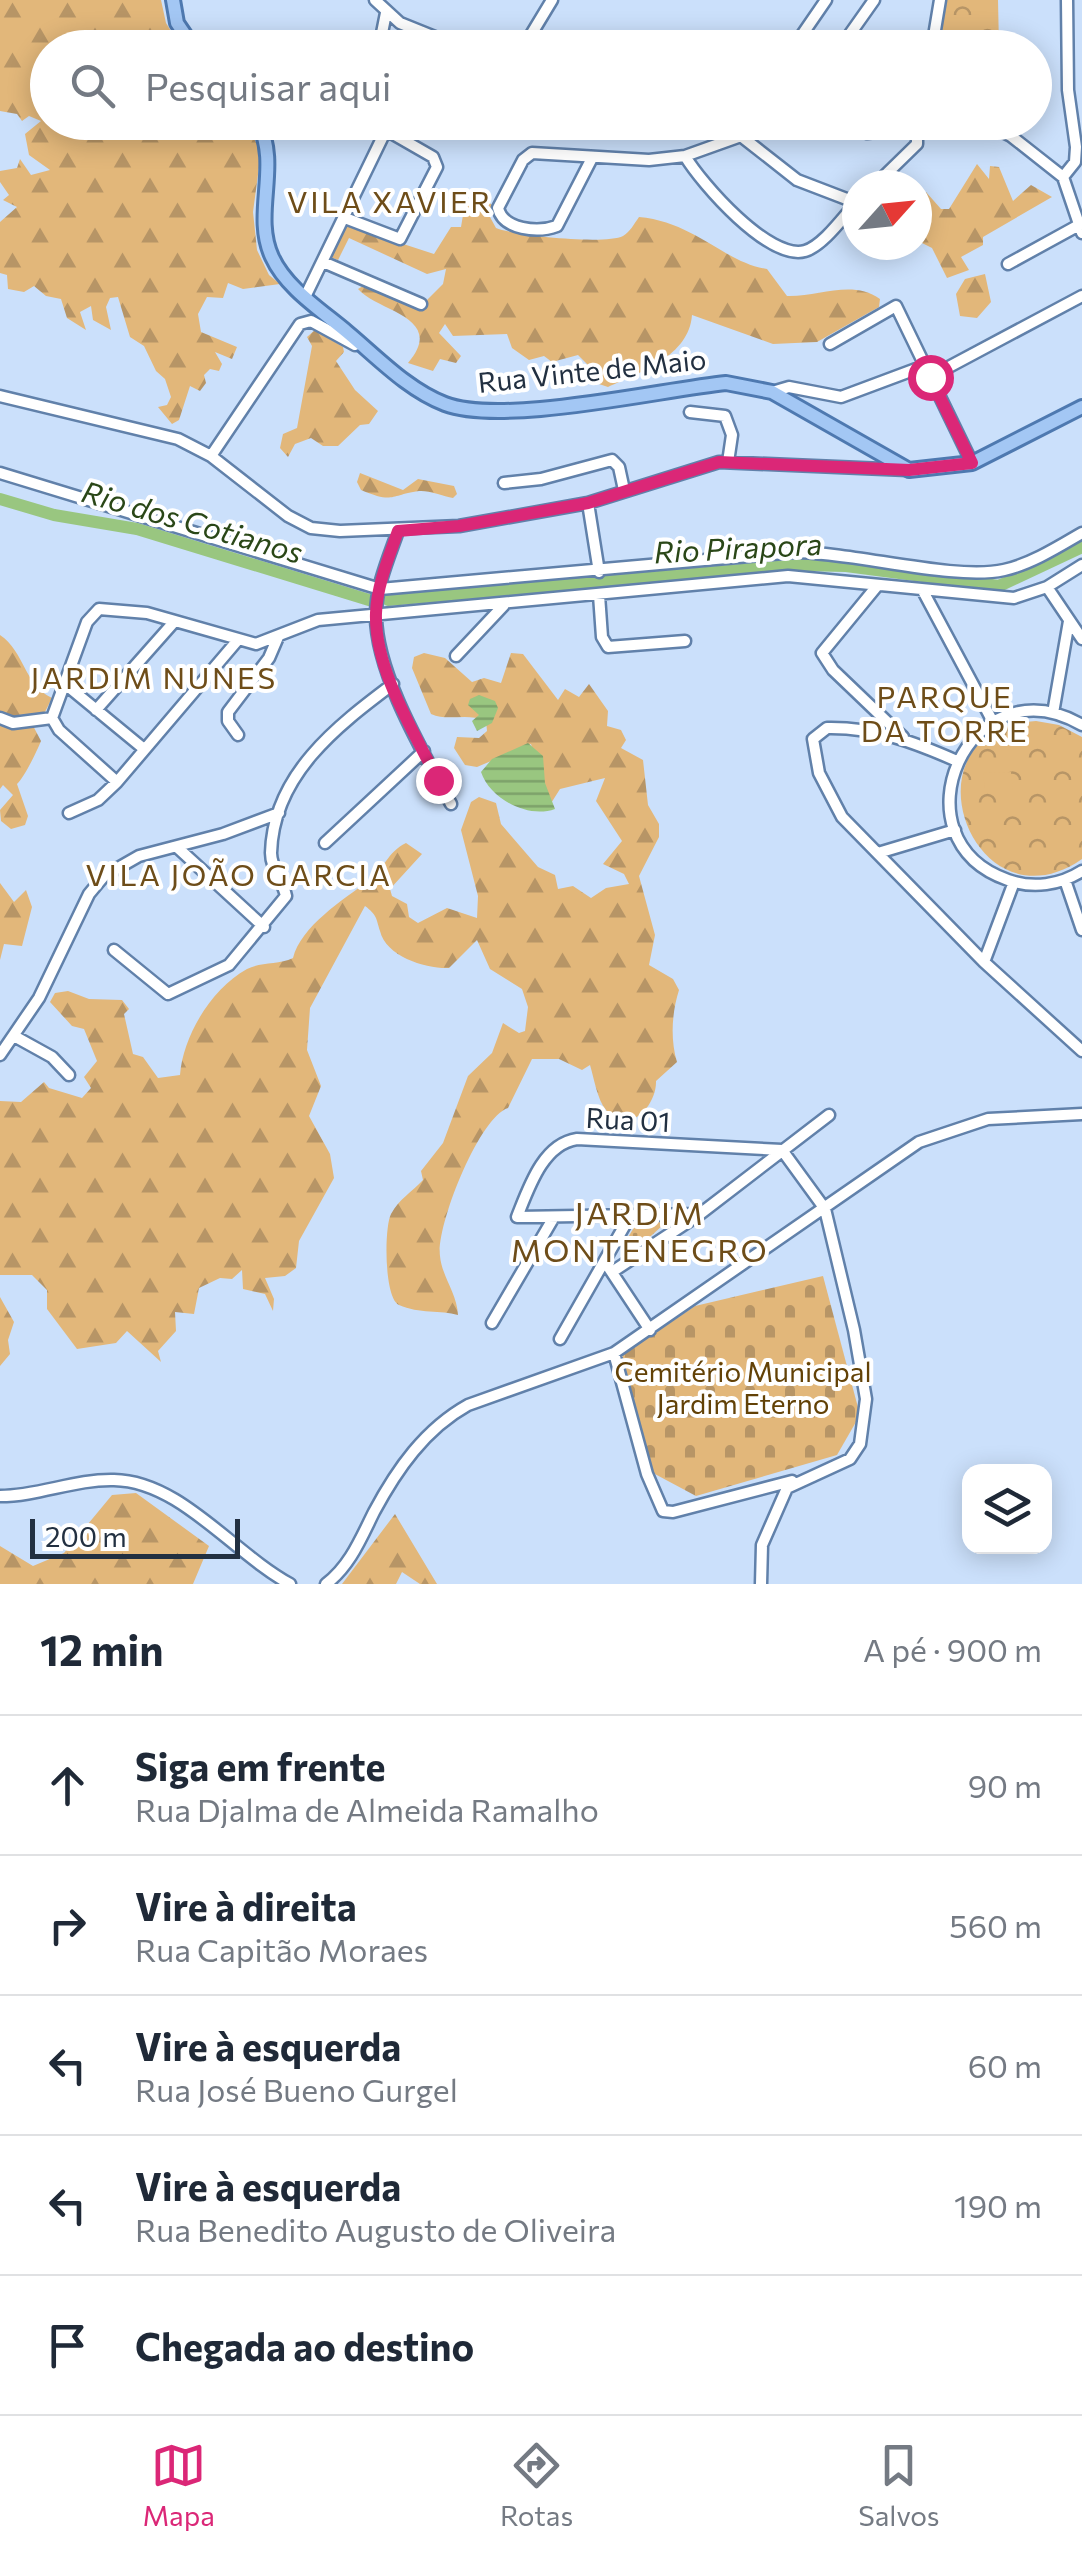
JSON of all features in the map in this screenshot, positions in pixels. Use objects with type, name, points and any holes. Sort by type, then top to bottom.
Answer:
[{"type":"main road","points":[[173,0],[182,30]]},
{"type":"main road","name":"Rua Vinte de Maio","points":[[263,140],[270,166],[268,247],[274,263],[305,297],[430,397],[478,411],[617,400],[726,383],[772,392],[909,470]]},
{"type":"main road","points":[[909,470],[972,463],[1082,408]]},
{"type":"street","points":[[375,0],[400,23],[417,30]]},
{"type":"street","points":[[534,30],[552,0]]},
{"type":"street","points":[[805,30],[826,0]]},
{"type":"street","points":[[853,30],[874,0]]},
{"type":"street","points":[[935,30],[940,0]]},
{"type":"street","points":[[1063,178],[1075,162],[1076,146],[1068,90],[1067,0]]},
{"type":"street","points":[[382,30],[386,12]]},
{"type":"street","points":[[305,297],[345,218],[376,140]]},
{"type":"street","points":[[345,218],[400,240],[436,162],[402,140]]},
{"type":"street","points":[[592,158],[558,226],[508,225],[498,208],[523,160],[532,153],[592,158],[685,156],[731,140]]},
{"type":"street","points":[[747,140],[797,180],[842,197]]},
{"type":"street","points":[[891,170],[918,140]]},
{"type":"street","points":[[1008,264],[1080,229],[1063,178],[1016,140]]},
{"type":"street","points":[[685,156],[728,212],[754,231],[797,252],[812,248],[842,218]]},
{"type":"street","points":[[323,262],[421,304]]},
{"type":"street","points":[[772,392],[789,387],[842,397],[927,372],[1082,296]]},
{"type":"street","points":[[830,344],[896,306],[972,463]]},
{"type":"street","points":[[212,456],[300,324],[311,322],[378,357]]},
{"type":"street","points":[[0,396],[152,431],[212,456],[264,500],[311,528],[398,531],[459,526],[588,503],[691,468],[728,462],[909,470]]},
{"type":"street","points":[[690,412],[725,416],[732,435],[728,462]]},
{"type":"street","points":[[504,483],[566,474],[612,460],[620,467],[624,490]]},
{"type":"street","points":[[0,473],[380,590],[811,552],[985,573],[1029,561],[1082,533]]},
{"type":"street","points":[[588,503],[599,572]]},
{"type":"street","points":[[398,531],[376,616],[393,684],[451,804]]},
{"type":"street","points":[[52,718],[87,622],[100,610],[122,609],[238,641],[263,644],[318,620],[788,576],[993,599],[1014,598],[1047,587],[1082,565]]},
{"type":"street","points":[[877,586],[823,648],[833,670],[904,737]]},
{"type":"street","points":[[1047,587],[1082,639]]},
{"type":"street","points":[[923,591],[993,722]]},
{"type":"street","points":[[598,596],[602,636],[608,647],[685,641]]},
{"type":"street","points":[[456,656],[504,604]]},
{"type":"street","points":[[1053,713],[1070,620]]},
{"type":"street","points":[[96,710],[174,622]]},
{"type":"street","points":[[238,735],[228,721],[228,712],[269,658],[278,636]]},
{"type":"street","points":[[69,813],[98,800],[117,782],[238,641]]},
{"type":"street","points":[[65,684],[144,749]]},
{"type":"street","points":[[114,950],[172,994],[229,966],[286,896],[271,854],[290,782],[333,730],[393,684]]},
{"type":"street","points":[[864,730],[876,712]]},
{"type":"street","points":[[1082,725],[1053,713],[1018,713],[993,722],[972,739],[957,761],[949,790],[955,830],[974,859],[1014,882],[1040,885],[1066,880],[1082,871]]},
{"type":"street","points":[[0,718],[13,723],[52,718]]},
{"type":"street","points":[[52,718],[59,730],[117,782]]},
{"type":"street","points":[[957,761],[904,737],[864,730],[827,728],[818,732],[813,750],[828,798],[984,962],[1082,1051]]},
{"type":"street","points":[[325,844],[424,752]]},
{"type":"street","points":[[0,1056],[53,974],[89,894],[104,876],[139,856],[178,848],[279,813]]},
{"type":"street","points":[[878,852],[955,830]]},
{"type":"street","points":[[178,848],[264,927]]},
{"type":"street","points":[[1066,880],[1082,930]]},
{"type":"street","points":[[984,962],[1014,882]]},
{"type":"street","points":[[1067,1036],[1082,1033]]},
{"type":"street","points":[[14,1036],[52,1057],[69,1075]]},
{"type":"street","points":[[326,1584],[355,1551],[387,1489],[412,1452],[447,1417],[468,1405],[614,1352],[918,1142],[955,1126],[988,1119],[1082,1114]]},
{"type":"street","points":[[612,1272],[700,1214],[828,1116]]},
{"type":"street","name":"Rua 01","points":[[554,1217],[517,1216],[549,1151],[560,1141],[782,1150]]},
{"type":"street","points":[[614,1352],[648,1474],[664,1511],[686,1509],[798,1480],[839,1468],[850,1458],[866,1424],[866,1398],[854,1330],[825,1209],[782,1150]]},
{"type":"street","points":[[492,1322],[554,1217],[700,1214]]},
{"type":"street","points":[[560,1340],[630,1216]]},
{"type":"street","points":[[604,1261],[650,1330]]},
{"type":"street","points":[[0,1496],[97,1480],[140,1483],[174,1498],[226,1541],[290,1584]]},
{"type":"street","points":[[761,1584],[762,1545],[770,1521],[787,1488],[798,1480]]},
{"type":"green space","points":[[0,0],[161,0],[170,30],[30,30],[30,116],[22,121],[17,114],[0,111]]},
{"type":"green space","points":[[947,0],[998,0],[999,30],[941,30]]},
{"type":"green space","points":[[30,130],[30,140],[255,140],[261,152],[253,212],[257,250],[269,275],[280,284],[243,289],[228,283],[223,298],[207,297],[198,314],[201,332],[237,347],[232,359],[215,352],[222,364],[219,371],[210,369],[204,375],[206,383],[200,391],[190,386],[179,420],[172,424],[158,407],[167,405],[171,397],[165,379],[156,371],[144,346],[130,337],[118,297],[110,298],[106,307],[111,330],[93,320],[91,306],[80,312],[86,330],[67,318],[61,299],[46,296],[34,286],[24,292],[8,289],[7,275],[0,273],[0,222],[17,207],[3,200],[9,195],[0,182],[0,171],[17,168],[20,159],[31,175],[50,170],[29,155],[25,134]]},
{"type":"green space","points":[[977,164],[989,179],[990,166],[999,167],[1013,201],[1031,185],[1052,197],[983,237],[983,245],[961,257],[969,270],[947,278],[932,248],[932,199],[941,209],[949,209]]},
{"type":"green space","points":[[473,200],[486,200],[492,205],[490,217],[496,228],[540,236],[613,239],[623,236],[639,217],[659,220],[737,259],[767,269],[787,296],[858,290],[880,299],[879,307],[817,342],[773,344],[692,315],[689,329],[673,352],[608,387],[593,382],[593,370],[578,355],[552,362],[544,356],[529,360],[512,348],[507,334],[453,336],[445,324],[439,333],[461,356],[456,363],[440,359],[433,371],[408,363],[418,348],[415,325],[358,289],[363,286],[419,308],[443,284],[446,269],[427,274],[349,238],[338,260],[328,256],[345,225],[434,254],[451,227],[461,227],[464,209]]},
{"type":"green space","points":[[985,274],[991,302],[977,318],[960,316],[956,294],[965,279]]},
{"type":"green space","points":[[315,330],[343,347],[344,352],[336,361],[355,390],[378,411],[369,424],[360,425],[338,446],[323,446],[311,438],[295,444],[288,457],[280,448],[283,434],[297,428],[312,346],[307,337]]},
{"type":"green space","points":[[360,473],[403,490],[418,479],[454,486],[457,494],[453,498],[419,491],[380,497],[361,490],[357,482]]},
{"type":"green space","points":[[0,635],[15,650],[36,685],[52,698],[43,716],[30,720],[41,741],[17,784],[28,816],[25,825],[11,829],[1,821],[0,810],[13,795],[3,785],[0,789]]},
{"type":"green space","points":[[424,653],[445,658],[472,682],[484,678],[501,683],[511,653],[523,654],[558,700],[565,689],[579,697],[589,684],[608,711],[607,726],[621,730],[626,740],[621,748],[643,760],[648,805],[659,824],[659,837],[639,876],[655,935],[649,965],[673,979],[679,990],[673,1026],[677,1062],[656,1081],[646,1109],[623,1121],[614,1118],[603,1105],[590,1065],[582,1070],[559,1059],[532,1059],[508,1108],[497,1116],[473,1151],[445,1221],[440,1256],[458,1315],[399,1305],[388,1277],[386,1247],[391,1214],[423,1180],[421,1171],[443,1143],[468,1076],[492,1053],[503,1023],[519,1033],[525,1031],[528,1007],[522,989],[490,969],[477,940],[449,968],[419,964],[390,948],[374,914],[365,906],[310,1008],[307,1050],[321,1086],[309,1116],[330,1154],[334,1178],[299,1241],[296,1268],[285,1276],[265,1278],[274,1299],[273,1311],[265,1294],[243,1289],[242,1270],[232,1279],[220,1278],[199,1288],[194,1314],[175,1312],[176,1331],[158,1351],[161,1362],[127,1331],[116,1343],[77,1349],[47,1309],[47,1290],[32,1275],[0,1275],[0,1101],[21,1102],[44,1082],[49,1088],[82,1098],[91,1088],[84,1077],[97,1061],[84,1029],[72,1026],[50,1002],[55,993],[68,991],[89,999],[122,1000],[129,1009],[124,1014],[133,1054],[143,1057],[158,1078],[180,1075],[193,1030],[222,989],[252,967],[293,958],[297,946],[314,925],[373,877],[394,851],[406,843],[422,854],[390,889],[392,896],[407,904],[409,917],[418,923],[447,908],[477,918],[478,896],[461,830],[471,802],[479,797],[496,803],[501,824],[538,867],[555,875],[558,889],[573,886],[591,898],[606,888],[629,884],[624,874],[603,864],[622,841],[596,801],[605,778],[560,789],[548,808],[531,744],[477,767],[465,765],[454,748],[457,737],[479,738],[487,731],[486,721],[431,714],[412,668],[414,657]]},
{"type":"green space","points":[[1036,721],[1059,725],[1082,737],[1082,859],[1043,875],[1009,871],[983,851],[966,822],[961,789],[969,757],[994,733]]},
{"type":"green space","points":[[1011,772],[1013,790],[985,790],[983,773]]},
{"type":"green space","points":[[0,883],[14,902],[26,890],[32,907],[22,946],[4,944],[0,960]]},
{"type":"green space","points":[[638,1221],[659,1221],[662,1226],[642,1244],[631,1247],[627,1239]]},
{"type":"green space","name":"Cemitério Municipal Jardim Eterno","points":[[823,1276],[860,1415],[837,1455],[696,1496],[653,1473],[622,1355],[695,1306]]},
{"type":"green space","points":[[0,1297],[14,1322],[8,1340],[10,1354],[0,1366]]},
{"type":"green space","points":[[136,1493],[209,1546],[193,1584],[0,1584],[0,1546],[33,1566],[64,1553],[112,1495]]},
{"type":"green space","points":[[395,1514],[437,1584],[420,1584],[402,1572],[396,1584],[342,1584]]},
{"type":"shaded area","points":[[479,695],[495,701],[498,708],[492,723],[477,731],[472,721],[479,715],[468,705],[470,699]]},
{"type":"shaded area","points":[[528,743],[543,756],[545,783],[555,809],[533,811],[511,804],[493,791],[481,772],[492,759]]},
{"type":"waterway","name":"Rio dos Cotianos","points":[[0,499],[54,515],[137,529],[369,600]]},
{"type":"waterway","name":"Rio Pirapora","points":[[388,600],[799,565],[846,566],[999,586],[1082,547]]},
{"type":"district","name":"VILA XAVIER","points":[[390,203]]},
{"type":"district","name":"JARDIM NUNES","points":[[154,679]]},
{"type":"district","name":"PARQUE DA TORRE","points":[[945,715]]},
{"type":"district","name":"VILA JOÃO GARCIA","points":[[239,876]]},
{"type":"district","name":"JARDIM MONTENEGRO","points":[[640,1232]]},
{"type":"route","points":[[438,780],[393,684],[378,635],[380,590],[398,531],[459,526],[588,503],[654,479],[719,462],[909,470],[939,470],[972,463],[930,377]]}]
